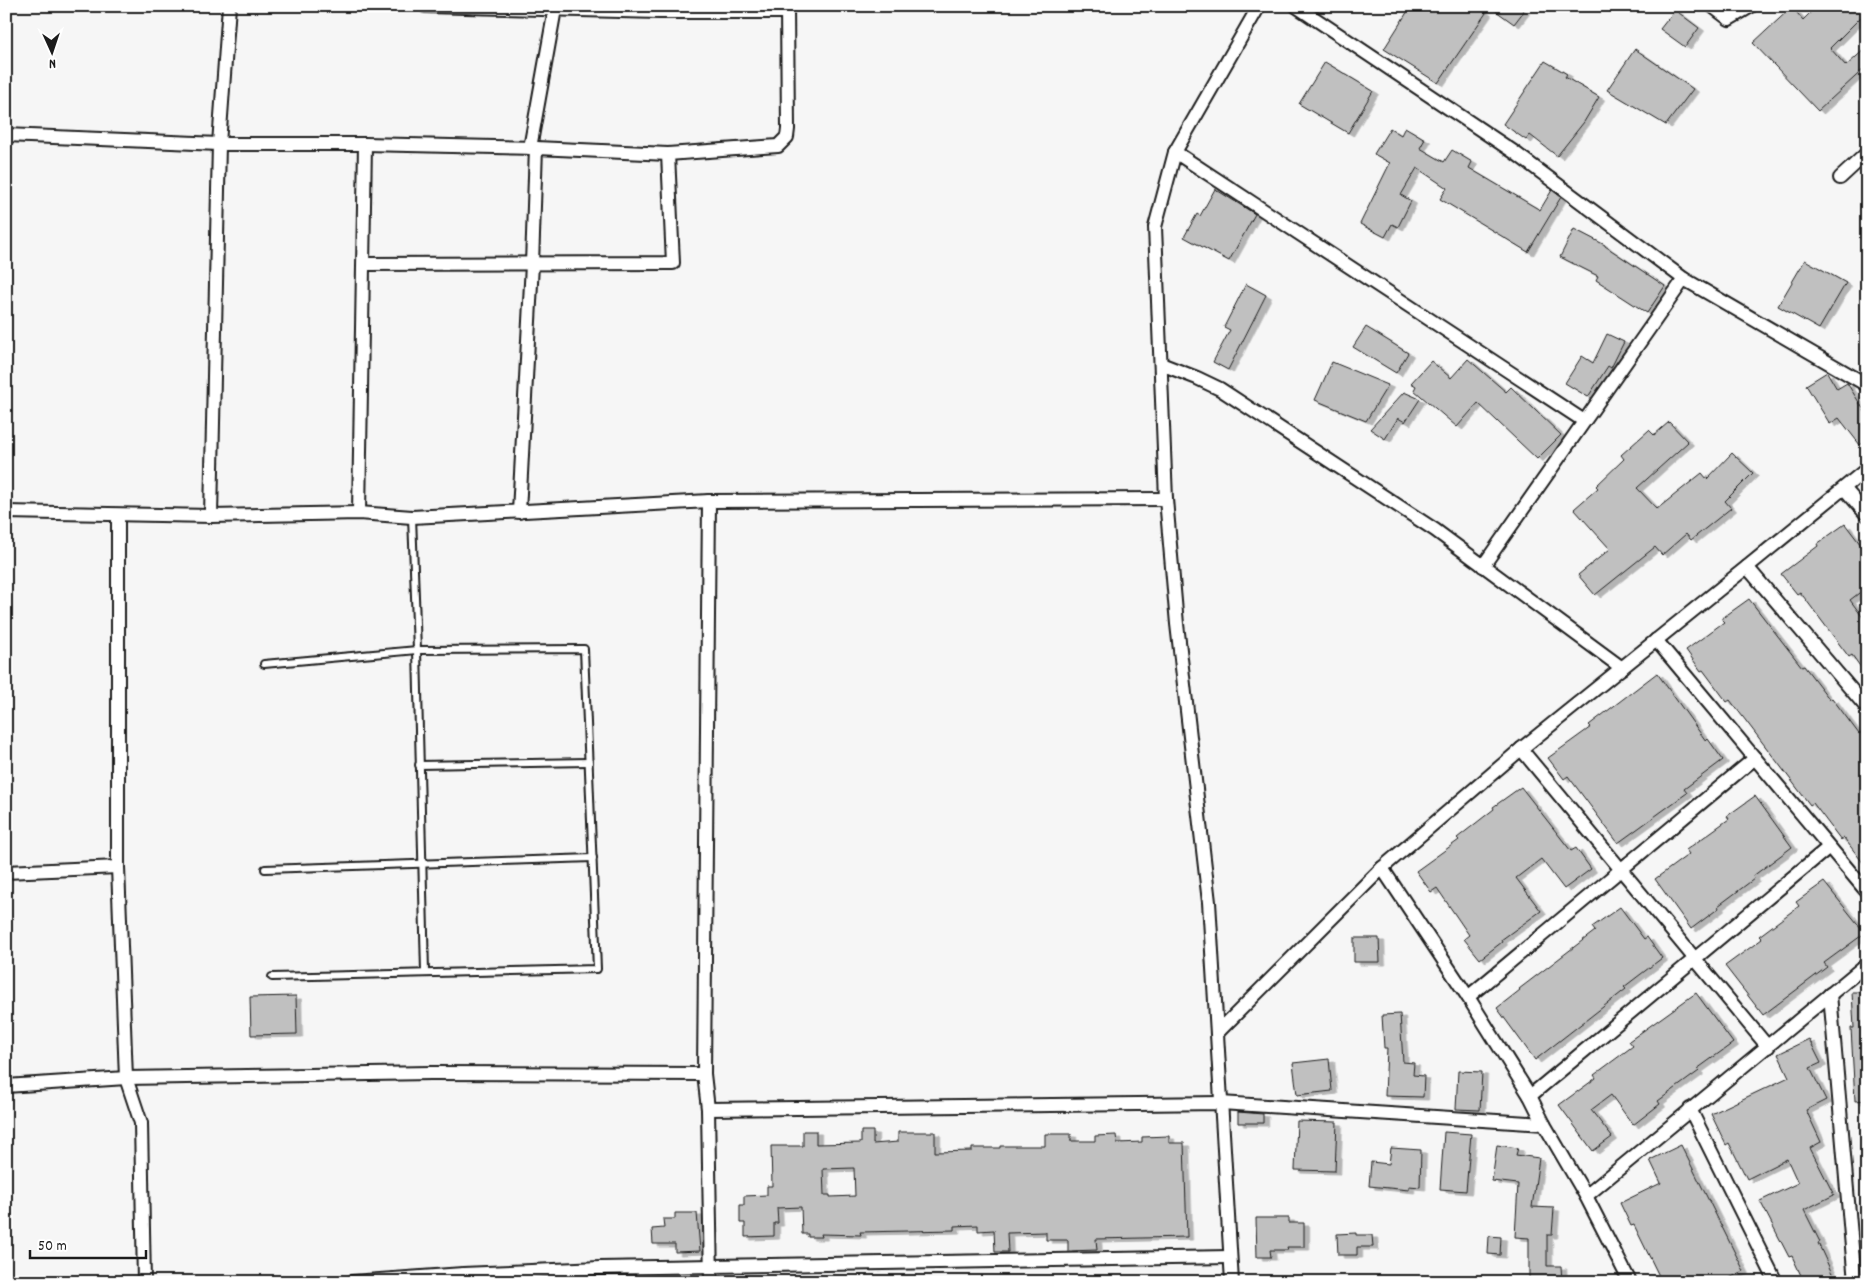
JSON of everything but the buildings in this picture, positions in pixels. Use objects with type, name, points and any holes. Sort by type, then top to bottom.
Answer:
[{"type":"street","points":[[211,516],[219,144],[229,6]]},
{"type":"street","points":[[6,135],[219,144],[365,144],[533,148],[668,154],[778,146],[786,137],[787,9],[555,9],[425,6]]},
{"type":"street","points":[[1232,1282],[1209,902],[1177,624],[1166,499],[1155,227],[1175,152],[1259,6]]},
{"type":"street","points":[[1296,6],[1514,152],[1684,279],[1867,384]]},
{"type":"street","points":[[1712,6],[1729,19],[1751,6]]},
{"type":"street","points":[[519,512],[532,264],[533,148],[555,9]]},
{"type":"street","points":[[358,513],[365,144]]},
{"type":"street","points":[[1175,152],[1584,422]]},
{"type":"street","points":[[1840,178],[1867,153]]},
{"type":"street","points":[[364,264],[673,264],[668,154]]},
{"type":"street","points":[[1483,566],[1684,279]]},
{"type":"street","points":[[1161,364],[1220,389],[1435,530],[1622,668]]},
{"type":"street","points":[[1218,1032],[1382,868],[1520,749],[1747,568],[1867,469]]},
{"type":"street","points":[[1844,488],[1867,515]]},
{"type":"street","points":[[6,512],[211,516],[358,513],[412,517],[709,500],[1166,499]]},
{"type":"street","points":[[709,500],[704,1074],[708,1109],[711,1282]]},
{"type":"street","points":[[118,515],[118,867],[126,1078],[141,1123],[144,1282]]},
{"type":"street","points":[[1747,568],[1867,708]]},
{"type":"street","points":[[1656,640],[1867,892]]},
{"type":"street","points":[[1520,749],[1768,1047]]},
{"type":"street","points":[[1468,997],[1755,758]]},
{"type":"street","points":[[1530,1096],[1829,847]]},
{"type":"street","points":[[6,872],[118,867]]},
{"type":"street","points":[[1382,868],[1468,997],[1530,1096],[1586,1196],[1630,1282]]},
{"type":"street","points":[[1586,1196],[1867,964]]},
{"type":"street","points":[[1830,994],[1855,1282]]},
{"type":"street","points":[[6,1086],[126,1078],[431,1073],[704,1074]]},
{"type":"street","points":[[708,1109],[1221,1102],[1544,1124]]},
{"type":"street","points":[[1690,1109],[1776,1282]]},
{"type":"street","points":[[352,1282],[463,1274],[711,1266],[1230,1257]]},
{"type":"lane","points":[[412,517],[425,972]]},
{"type":"lane","points":[[264,664],[417,650],[584,649],[597,970],[425,972],[272,977]]},
{"type":"lane","points":[[419,765],[589,762]]},
{"type":"lane","points":[[265,869],[593,858]]}]
